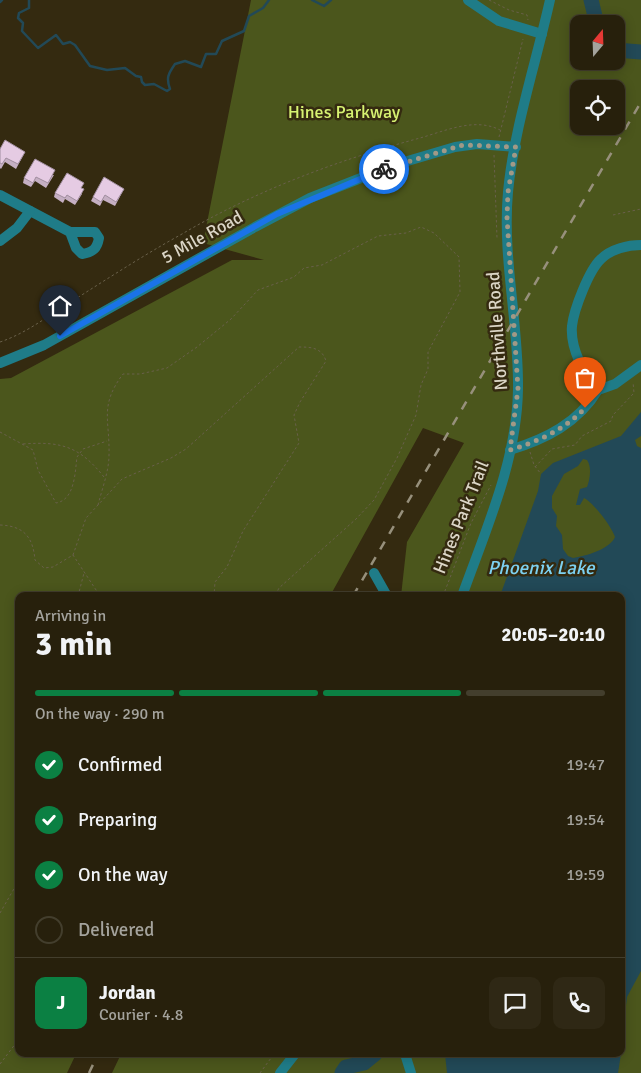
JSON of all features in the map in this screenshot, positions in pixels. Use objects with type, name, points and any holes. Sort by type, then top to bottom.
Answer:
[{"type":"street","points":[[468,0],[499,21],[542,34]]},
{"type":"street","name":"Northville Road","points":[[463,592],[502,485],[510,450],[518,389],[507,217],[508,192],[516,147],[550,0]]},
{"type":"street","name":"5 Mile Road","points":[[0,363],[44,345],[254,226],[310,198],[426,155],[463,145],[516,147]]},
{"type":"street","points":[[0,194],[70,232]]},
{"type":"street","points":[[0,241],[17,228],[30,211]]},
{"type":"street","points":[[598,390],[591,382],[576,352],[572,327],[577,308],[585,287],[601,259],[620,248],[641,245]]},
{"type":"street","points":[[510,450],[528,444],[566,426],[585,408],[598,390],[614,384],[641,365]]},
{"type":"street","points":[[374,573],[386,592]]},
{"type":"street","points":[[280,1073],[293,1057]]},
{"type":"street","points":[[406,1057],[411,1073]]},
{"type":"path","points":[[489,0],[509,10],[527,15],[494,157],[498,246]]},
{"type":"path","points":[[0,342],[38,323],[182,234],[290,181],[396,144],[455,128],[478,123],[501,130]]},
{"type":"path","points":[[613,215],[641,209]]},
{"type":"path","points":[[98,505],[109,457],[106,413],[112,388],[123,374],[140,374],[166,368],[197,347],[231,319],[258,290],[294,278],[304,268],[322,265],[378,236],[406,233],[421,227],[434,233],[459,257],[460,292],[428,352],[428,369],[421,385],[411,431],[374,500],[343,531],[279,588],[277,592]]},
{"type":"path","points":[[0,525],[7,525],[24,532],[34,543],[36,560],[44,568],[53,567],[73,555],[86,518],[122,479],[171,458],[186,449],[299,347],[313,347],[324,354],[326,361],[294,415],[299,443],[243,532],[227,567],[215,582],[214,592]]},
{"type":"path","points":[[535,467],[552,449],[574,445],[582,436],[612,421],[613,415],[634,394],[633,383],[635,380]]},
{"type":"path","points":[[0,432],[32,450],[38,470],[56,503],[63,502],[70,494],[77,456],[81,452],[108,440]]},
{"type":"path","points":[[22,444],[42,442],[81,452],[104,477]]},
{"type":"path","points":[[528,444],[535,467],[542,474]]},
{"type":"path","name":"Hines Park Trail","points":[[445,592],[471,523],[492,484]]},
{"type":"path","points":[[73,555],[97,592]]},
{"type":"path","points":[[79,592],[84,572]]},
{"type":"path","points":[[0,913],[15,887]]},
{"type":"path","points":[[0,1064],[15,1044]]},
{"type":"path","points":[[260,1073],[272,1057]]},
{"type":"green space","name":"Hines Parkway","points":[[251,0],[641,0],[641,1073],[112,1073],[120,1057],[625,1057],[625,592],[401,592],[407,542],[464,443],[423,428],[332,592],[15,592],[15,1057],[75,1057],[67,1073],[0,1073],[0,379],[11,378],[232,260],[264,260],[203,243]]},
{"type":"water","name":"Phoenix Lake","points":[[641,412],[641,436],[635,440],[637,446],[641,448],[641,971],[627,997],[625,1014],[625,592],[501,592],[538,491],[541,474],[553,463],[621,436]],"holes":[[[583,459],[589,463],[590,470],[587,487],[580,489],[576,505],[580,505],[584,498],[588,500],[602,515],[615,537],[603,548],[591,554],[573,558],[568,556],[563,549],[562,535],[556,526],[557,516],[552,508],[552,496],[564,474],[578,466]]]},
{"type":"water","points":[[445,1057],[621,1057],[618,1073],[447,1073]]},
{"type":"building","points":[[5,140],[25,152],[18,164],[6,158],[2,164],[0,163],[0,149]]},
{"type":"building","points":[[35,159],[55,170],[48,183],[36,177],[33,183],[24,178]]},
{"type":"building","points":[[67,173],[84,183],[81,188],[84,189],[77,201],[67,195],[65,198],[55,193]]},
{"type":"building","points":[[104,177],[124,189],[116,202],[105,195],[101,202],[93,197]]},
{"type":"waterway","points":[[29,0],[29,8],[19,13],[18,18],[23,23],[22,31],[38,48],[56,35],[63,44],[70,42],[75,45],[90,66],[107,70],[125,68],[136,76],[141,77],[145,85],[154,84],[167,91],[170,89],[168,76],[175,64],[185,61],[201,67],[206,54],[216,54],[222,41],[244,31],[249,16],[263,8],[269,0]]},
{"type":"waterway","points":[[312,0],[324,6],[331,0]]},
{"type":"waterway","points":[[591,0],[595,15]]},
{"type":"waterway","points":[[625,51],[641,52]]},
{"type":"waterway","points":[[342,1073],[346,1067],[364,1063],[371,1057]]},
{"type":"railway","points":[[355,592],[641,102]]},
{"type":"railway","points":[[89,1073],[97,1057]]},
{"type":"way so far","points":[[384,169],[463,145],[486,144],[516,147],[508,192],[507,217],[518,389],[510,450],[537,442],[566,426],[585,408]]},
{"type":"route","points":[[60,336],[277,214],[310,198],[384,169]]}]
